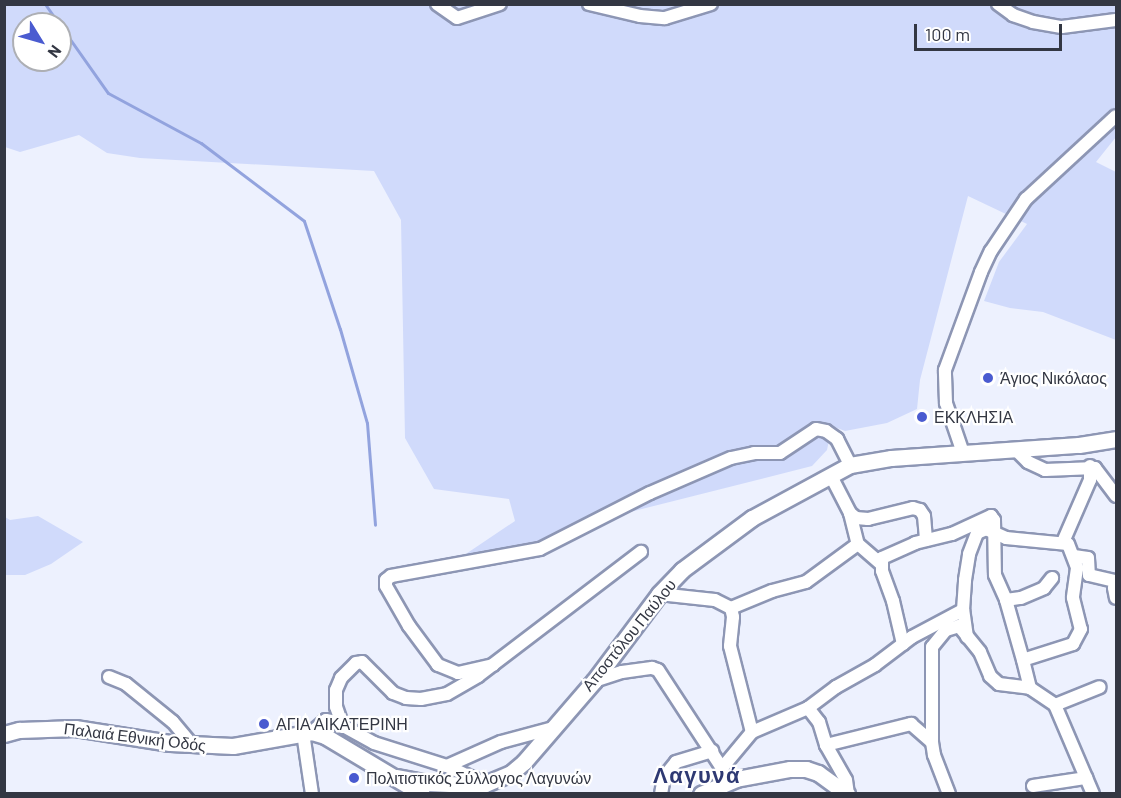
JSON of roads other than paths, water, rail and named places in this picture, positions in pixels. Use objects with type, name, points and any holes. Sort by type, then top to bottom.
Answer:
[{"type":"street","points":[[437,4],[457,18],[500,4]]},
{"type":"street","points":[[589,4],[640,16],[665,18],[711,4]]},
{"type":"street","points":[[998,4],[1013,15],[1033,22],[1062,27],[1116,21]]},
{"type":"street","points":[[963,453],[946,403],[945,370],[981,272],[991,251],[1026,199],[1116,116]]},
{"type":"street","points":[[493,665],[458,673],[438,665],[409,626],[386,586],[386,580],[391,576],[540,549],[650,493],[731,458],[754,453],[780,453],[816,429],[826,431],[837,439],[850,465]]},
{"type":"street","name":"Αποστόλου Παύλου","points":[[397,777],[427,783],[485,784],[511,773],[524,762],[594,681],[659,594],[682,570],[752,518],[850,465],[891,458],[1079,446],[1116,439]]},
{"type":"street","points":[[1016,450],[1028,462],[1045,470],[1090,466],[1095,468],[1116,496]]},
{"type":"street","points":[[1063,542],[1090,480],[1090,466]]},
{"type":"street","points":[[831,476],[850,513],[858,544],[880,563],[903,644]]},
{"type":"street","points":[[850,513],[856,518],[868,519],[913,508],[920,510],[924,516],[926,540]]},
{"type":"street","points":[[880,563],[882,558],[890,552],[952,534],[991,516],[994,520],[995,575],[1006,600],[1030,688]]},
{"type":"street","points":[[967,638],[963,610],[965,580],[973,542],[982,529],[995,535],[1032,542],[1063,542],[1071,548],[1077,568],[1073,598],[1082,629],[1073,644],[1023,660]]},
{"type":"street","points":[[659,594],[715,600],[731,608],[772,591],[806,582],[858,544]]},
{"type":"street","points":[[343,727],[336,707],[336,690],[341,678],[356,663],[362,662],[393,693],[421,699],[447,694],[493,665],[641,552]]},
{"type":"street","points":[[1074,556],[1088,558],[1090,583],[1075,584]]},
{"type":"street","points":[[1089,575],[1116,582],[1113,588],[1116,598]]},
{"type":"street","points":[[1006,600],[1021,598],[1044,588],[1053,578]]},
{"type":"street","points":[[731,608],[733,617],[730,646],[752,732]]},
{"type":"street","points":[[701,794],[724,776],[752,732],[808,708],[903,644],[963,610]]},
{"type":"street","points":[[933,647],[937,638],[952,627],[958,626],[980,652],[990,676],[999,684],[1030,688],[1055,705],[1093,794]]},
{"type":"street","points":[[927,629],[933,647],[932,742],[934,755],[949,794]]},
{"type":"street","points":[[594,681],[622,672],[652,668],[658,670],[712,752],[724,776]]},
{"type":"street","points":[[109,677],[126,684],[173,722],[193,746]]},
{"type":"street","points":[[1055,705],[1066,703],[1100,687]]},
{"type":"street","points":[[808,708],[819,722],[826,745],[846,780],[847,794]]},
{"type":"street","points":[[307,733],[326,720],[374,743],[447,766],[485,784]]},
{"type":"street","points":[[826,745],[911,724],[932,742]]},
{"type":"street","name":"Παλαιά Εθνική Οδός","points":[[4,734],[19,730],[75,728],[193,746],[247,746],[307,733]]},
{"type":"street","points":[[447,766],[501,742],[553,728]]},
{"type":"street","points":[[307,733],[325,736],[422,794]]},
{"type":"street","points":[[307,733],[312,794]]},
{"type":"street","points":[[661,794],[664,777],[676,762],[712,752]]},
{"type":"street","points":[[724,776],[806,769],[829,778],[847,794]]},
{"type":"street","points":[[1033,786],[1086,778]]},
{"type":"waterway","points":[[45,4],[51,12]]},
{"type":"waterway","points":[[72,42],[108,93],[201,143],[304,221],[340,329],[367,423],[375,525]]},
{"type":"place","name":"Άγιος Νικόλαος","points":[[988,378]]},
{"type":"place","name":"ΕΚΚΛΗΣΙΑ","points":[[922,417]]},
{"type":"place","name":"ΑΓΙΑ ΑΙΚΑΤΕΡΙΝΗ","points":[[264,724]]},
{"type":"place","name":"Πολιτιστικός Σύλλογος Λαγυνών","points":[[354,778]]},
{"type":"district","name":"Λαγυνά","points":[[697,775]]}]
